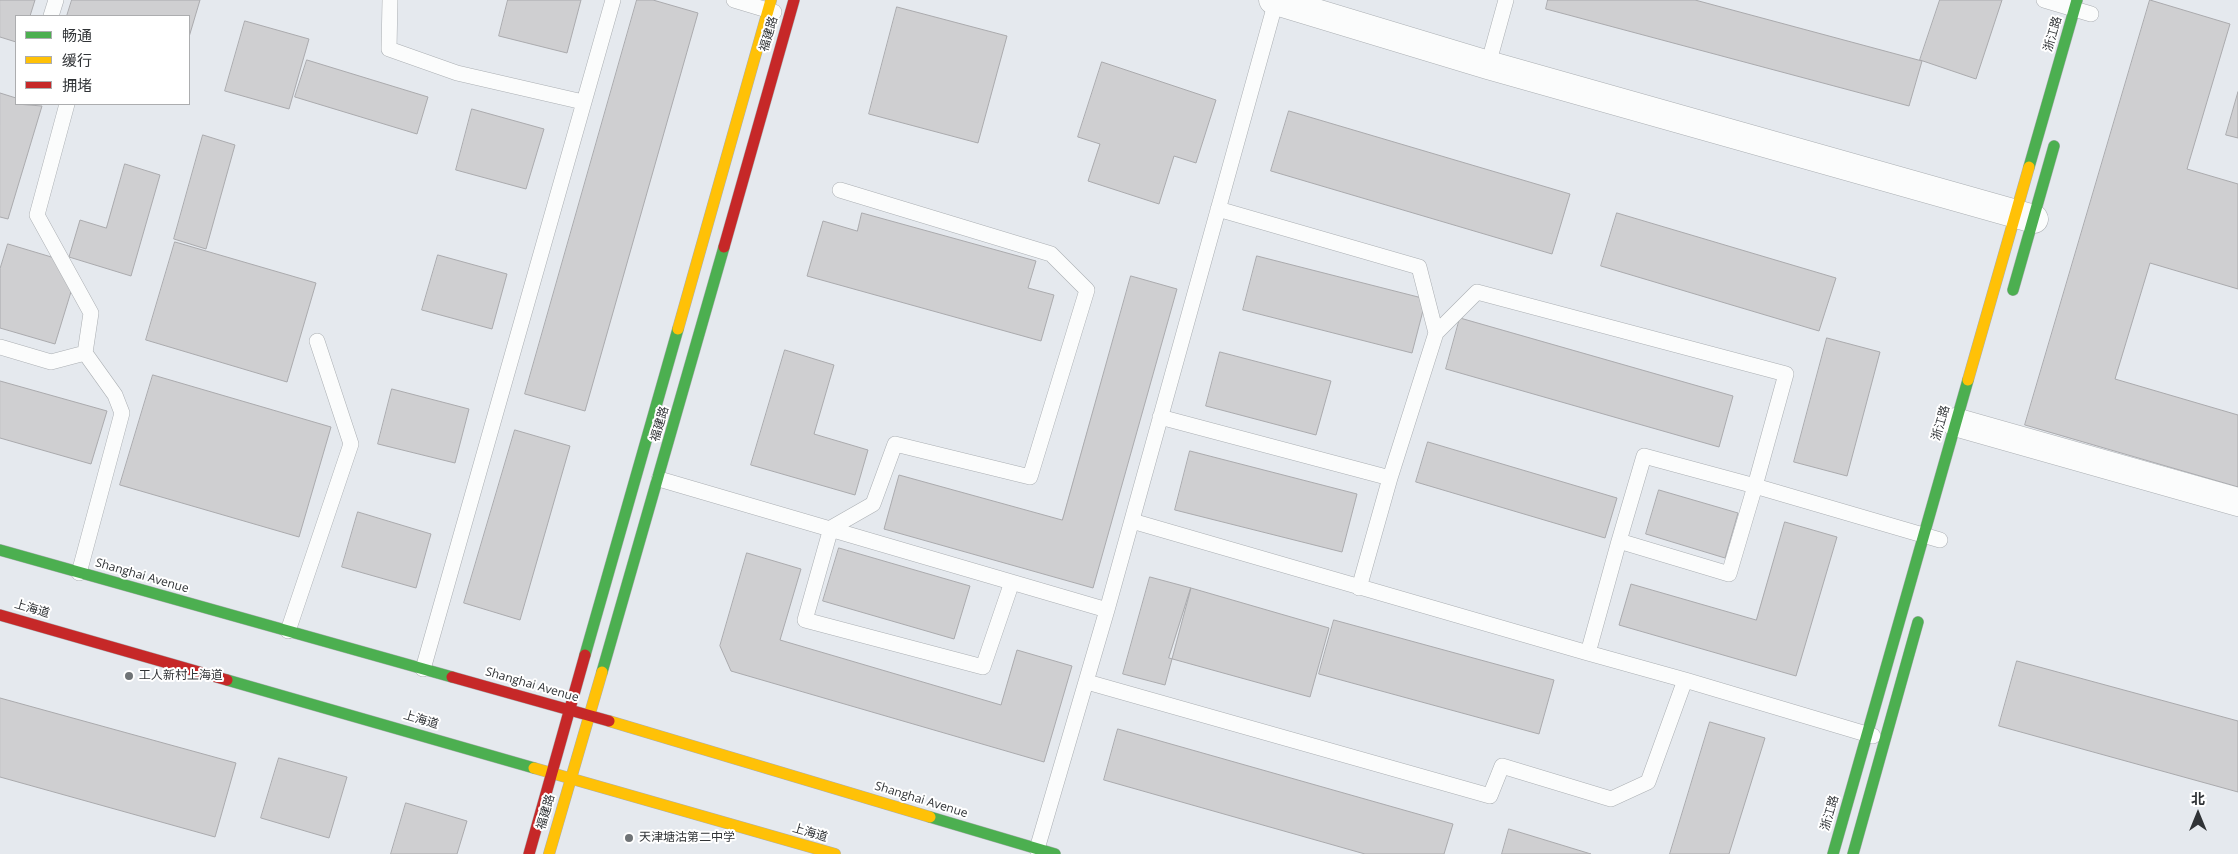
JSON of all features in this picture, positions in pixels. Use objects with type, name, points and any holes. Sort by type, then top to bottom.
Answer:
[{"type":"street","name":"福建路","points":[[549,854],[659,479],[794,0]]},
{"type":"street","points":[[1275,0],[1488,65],[2024,217]]},
{"type":"street","name":"福建路","points":[[529,854],[770,5]]},
{"type":"street","name":"浙江路","points":[[1833,854],[1922,535],[1968,426],[2024,217],[2075,5]]},
{"type":"street","name":"浙江路","points":[[2009,304],[2024,217],[2057,135]]},
{"type":"street","points":[[1968,426],[2238,502]]},
{"type":"street","name":"Shanghai Avenue","points":[[0,550],[589,715],[1055,854]]},
{"type":"street","points":[[1853,854],[1922,607]]},
{"type":"street","name":"上海道","points":[[0,614],[834,854]]},
{"type":"street","points":[[559,817],[570,800],[580,792],[592,788],[613,790]]},
{"type":"lane","points":[[51,15],[56,0]]},
{"type":"lane","points":[[390,0],[389,48],[457,73],[583,102]]},
{"type":"lane","points":[[423,669],[613,0]]},
{"type":"lane","points":[[734,0],[770,5],[789,17]]},
{"type":"lane","points":[[1037,849],[1087,682],[1275,0]]},
{"type":"lane","points":[[1488,65],[1506,0]]},
{"type":"lane","points":[[2044,0],[2075,5],[2092,13]]},
{"type":"lane","points":[[67,105],[37,215],[91,313],[85,354],[115,395],[122,413],[79,573]]},
{"type":"lane","points":[[840,190],[1050,254],[1087,290],[1030,477],[895,444],[873,504],[831,528],[805,620],[983,667],[1012,582]]},
{"type":"lane","points":[[1218,208],[1419,267],[1436,333]]},
{"type":"lane","points":[[1359,588],[1390,478],[1436,333],[1478,292],[1786,374],[1729,574],[1618,541]]},
{"type":"lane","points":[[288,631],[351,444],[317,341]]},
{"type":"lane","points":[[0,347],[50,362],[85,354]]},
{"type":"lane","points":[[1160,417],[1390,478]]},
{"type":"lane","points":[[1588,653],[1618,541],[1644,456],[1940,540]]},
{"type":"lane","points":[[659,479],[1107,610]]},
{"type":"lane","points":[[1132,521],[1359,588],[1685,680],[1885,740]]},
{"type":"lane","points":[[1087,682],[1490,796],[1502,766],[1611,799],[1648,782],[1685,680]]},
{"type":"building","points":[[0,0],[35,0],[30,15],[15,15],[15,42],[0,37]]},
{"type":"building","points":[[72,0],[200,0],[190,34],[190,15],[67,15]]},
{"type":"building","points":[[508,0],[581,0],[567,53],[499,36]]},
{"type":"building","points":[[637,0],[653,0],[698,13],[585,411],[525,394]]},
{"type":"building","points":[[1548,0],[1695,0],[1922,61],[1909,106],[1546,9]]},
{"type":"building","points":[[1940,0],[2002,0],[1976,79],[1920,60]]},
{"type":"building","points":[[2150,0],[2230,24],[2187,169],[2238,184],[2238,289],[2150,263],[2115,379],[2238,415],[2238,487],[2025,425]]},
{"type":"building","points":[[897,7],[1007,36],[978,143],[869,114]]},
{"type":"building","points":[[245,21],[309,39],[289,109],[225,91]]},
{"type":"building","points":[[307,60],[428,97],[417,134],[295,97]]},
{"type":"building","points":[[1102,62],[1216,100],[1196,163],[1174,156],[1159,204],[1088,181],[1100,144],[1078,137]]},
{"type":"building","points":[[2238,92],[2238,138],[2226,135]]},
{"type":"building","points":[[0,93],[15,98],[15,105],[42,106],[8,219],[0,217]]},
{"type":"building","points":[[472,109],[544,129],[526,189],[456,170]]},
{"type":"building","points":[[1289,111],[1570,194],[1552,254],[1271,171]]},
{"type":"building","points":[[203,135],[235,145],[206,249],[174,239]]},
{"type":"building","points":[[125,164],[160,175],[131,276],[69,257],[80,220],[106,228]]},
{"type":"building","points":[[862,213],[1036,261],[1028,288],[1054,295],[1041,341],[807,276],[823,221],[857,231]]},
{"type":"building","points":[[1617,213],[1836,278],[1819,331],[1601,266]]},
{"type":"building","points":[[175,242],[316,283],[287,382],[146,340]]},
{"type":"building","points":[[8,244],[68,262],[74,282],[55,344],[0,328],[0,269]]},
{"type":"building","points":[[438,255],[507,274],[492,329],[422,310]]},
{"type":"building","points":[[1257,256],[1426,299],[1412,353],[1243,310]]},
{"type":"building","points":[[1131,276],[1177,289],[1093,588],[884,529],[899,475],[1062,520]]},
{"type":"building","points":[[1460,318],[1733,396],[1719,447],[1446,369]]},
{"type":"building","points":[[1827,338],[1880,352],[1847,476],[1794,462]]},
{"type":"building","points":[[785,350],[834,365],[814,434],[868,450],[855,495],[751,465]]},
{"type":"building","points":[[1220,352],[1331,381],[1316,435],[1206,406]]},
{"type":"building","points":[[153,375],[331,427],[299,537],[120,485]]},
{"type":"building","points":[[0,381],[107,411],[91,464],[0,438]]},
{"type":"building","points":[[392,389],[469,409],[455,463],[378,444]]},
{"type":"building","points":[[515,430],[570,446],[520,620],[464,603]]},
{"type":"building","points":[[1428,442],[1617,498],[1605,538],[1416,482]]},
{"type":"building","points":[[1190,451],[1357,494],[1342,552],[1175,510]]},
{"type":"building","points":[[1659,490],[1738,513],[1725,558],[1646,534]]},
{"type":"building","points":[[358,512],[431,534],[416,588],[342,567]]},
{"type":"building","points":[[1785,522],[1837,537],[1796,676],[1619,625],[1631,584],[1756,620]]},
{"type":"building","points":[[839,548],[970,586],[954,639],[823,601]]},
{"type":"building","points":[[747,553],[801,569],[780,640],[1001,705],[1017,650],[1072,666],[1044,762],[731,671],[720,646]]},
{"type":"building","points":[[1150,577],[1191,588],[1165,685],[1123,674]]},
{"type":"building","points":[[1191,588],[1329,628],[1310,697],[1169,658]]},
{"type":"building","points":[[1334,620],[1554,680],[1539,734],[1319,674]]},
{"type":"building","points":[[2017,661],[2238,721],[2238,792],[1999,726]]},
{"type":"building","points":[[0,698],[236,763],[215,837],[0,777]]},
{"type":"building","points":[[1710,722],[1765,738],[1729,854],[1670,854]]},
{"type":"building","points":[[1118,729],[1453,824],[1444,854],[1365,854],[1104,780]]},
{"type":"building","points":[[279,758],[347,777],[329,838],[261,818]]},
{"type":"building","points":[[406,803],[467,821],[457,854],[391,854]]},
{"type":"building","points":[[1509,829],[1591,854],[1502,854]]},
{"type":"traffic: fast","points":[[2029,167],[2077,0]]},
{"type":"traffic: fast","points":[[2013,290],[2054,146]]},
{"type":"traffic: fast","points":[[602,672],[724,247]]},
{"type":"traffic: fast","points":[[585,655],[678,329]]},
{"type":"traffic: fast","points":[[1833,854],[1968,380]]},
{"type":"traffic: fast","points":[[0,550],[452,677]]},
{"type":"traffic: fast","points":[[1853,854],[1918,622]]},
{"type":"traffic: fast","points":[[227,680],[534,768]]},
{"type":"traffic: fast","points":[[930,817],[1055,854]]},
{"type":"traffic: slow","points":[[678,329],[771,0]]},
{"type":"traffic: slow","points":[[1968,380],[2029,167]]},
{"type":"traffic: slow","points":[[549,854],[602,672]]},
{"type":"traffic: slow","points":[[609,721],[930,817]]},
{"type":"traffic: slow","points":[[534,768],[835,854]]},
{"type":"traffic: jam","points":[[724,247],[794,0]]},
{"type":"traffic: jam","points":[[0,615],[227,680]]},
{"type":"traffic: jam","points":[[529,854],[585,655]]},
{"type":"traffic: jam","points":[[452,677],[609,721]]},
{"type":"place","name":"工人新村上海道","points":[[129,676]]},
{"type":"place","name":"天津塘沽第二中学","points":[[629,838]]}]
